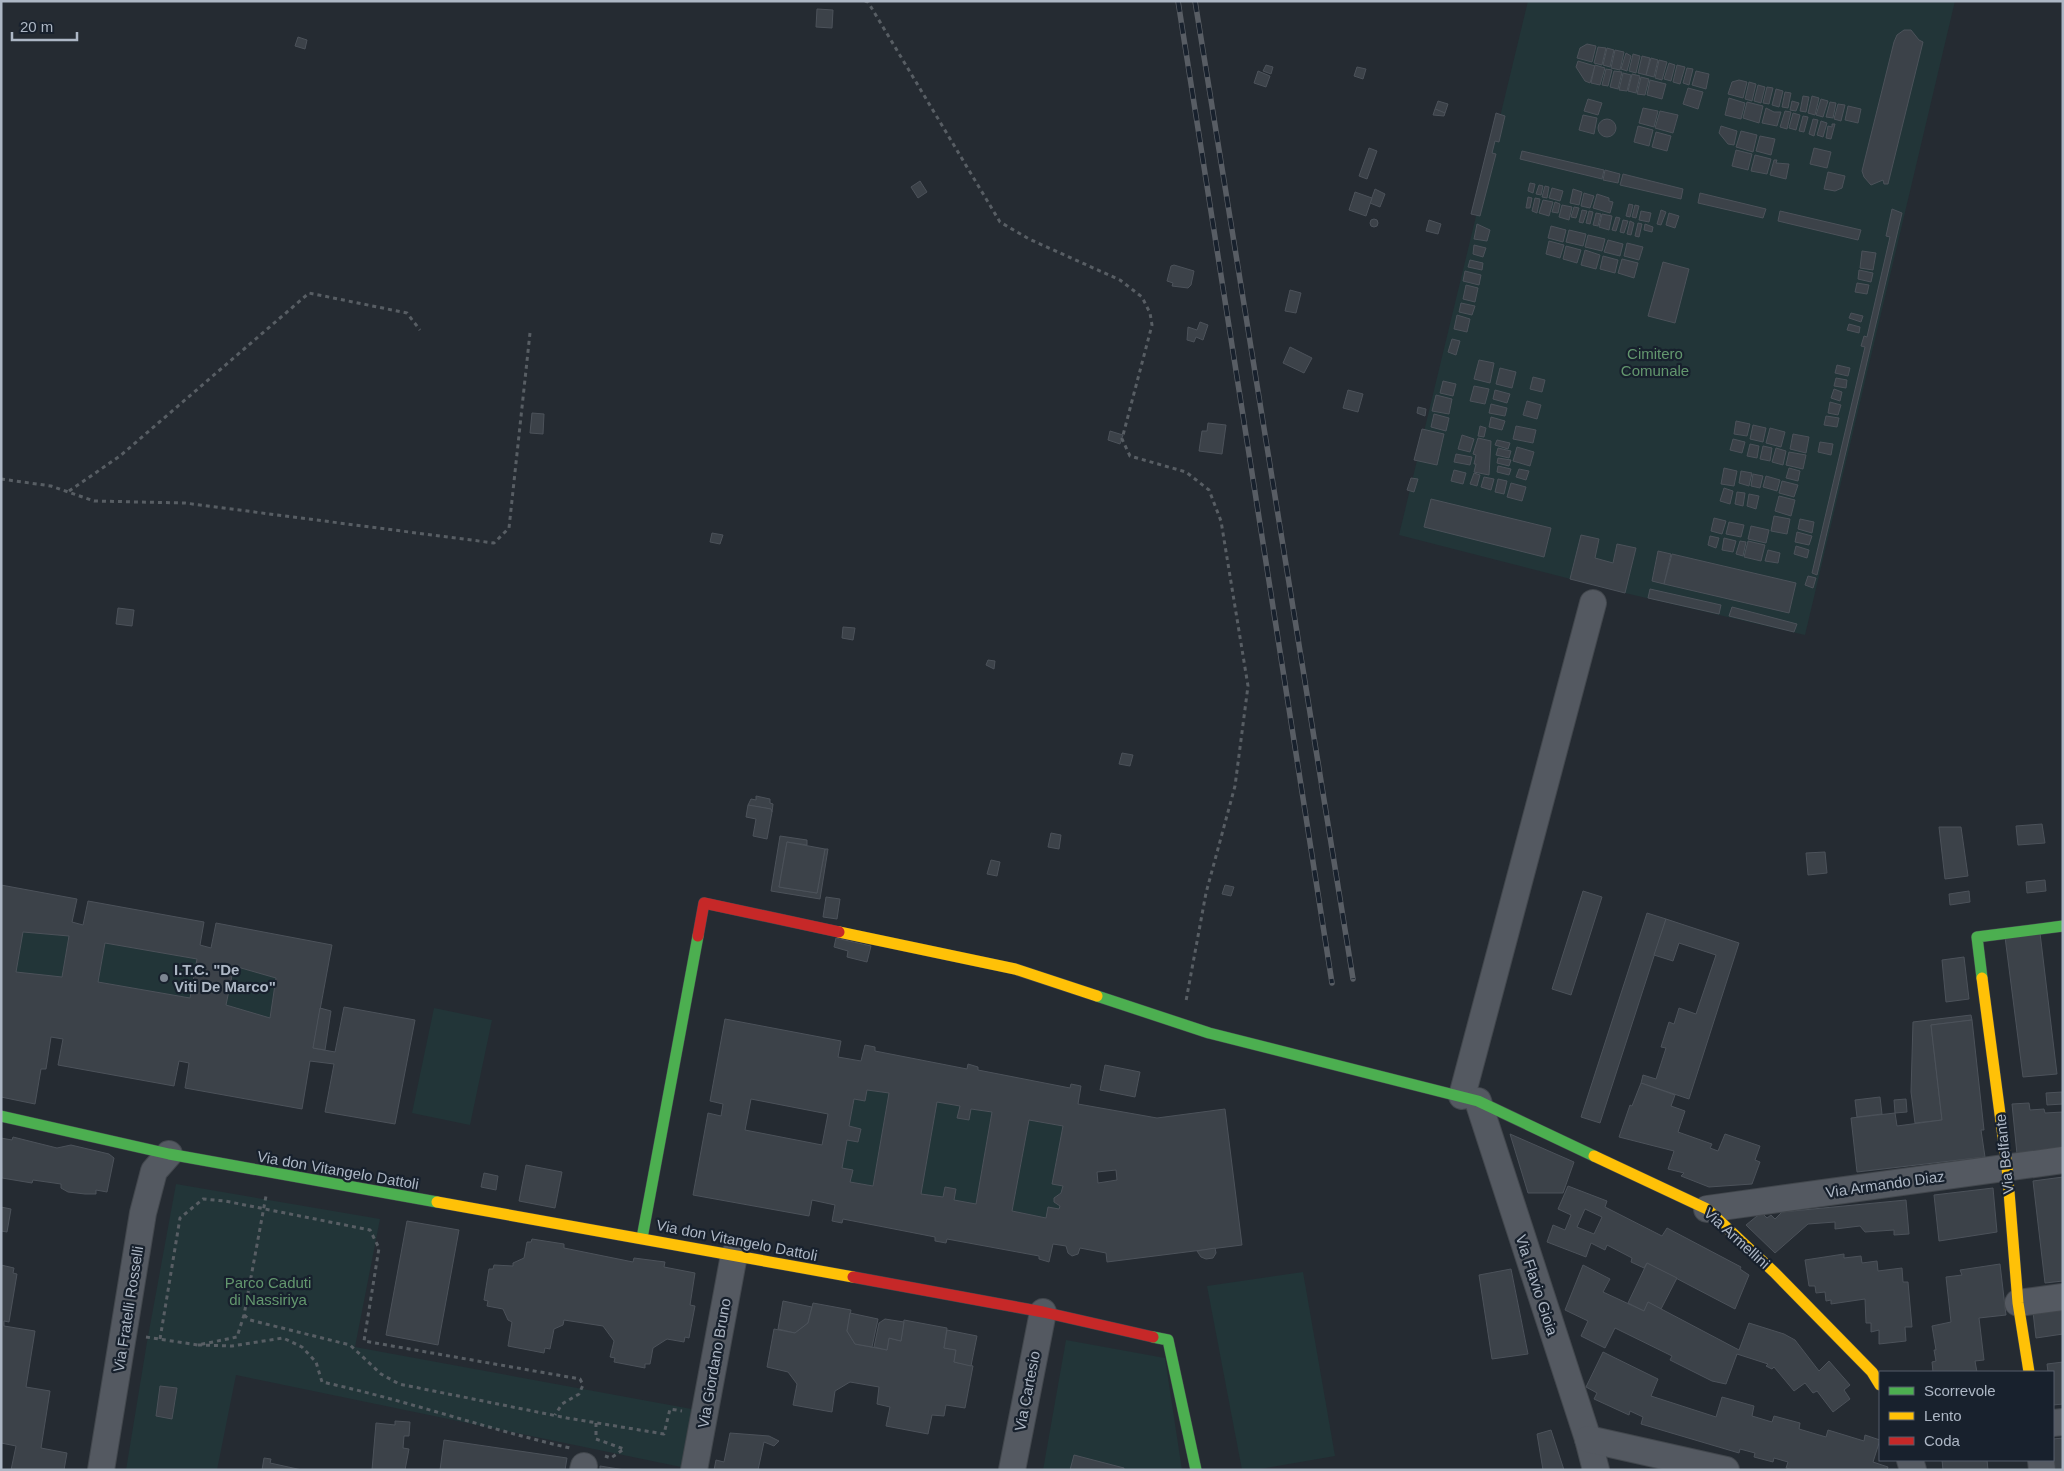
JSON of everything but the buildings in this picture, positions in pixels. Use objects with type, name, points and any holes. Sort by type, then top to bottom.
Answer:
[{"type":"street","points":[[1470,1098],[1593,603]]},
{"type":"street","name":"Via Armellini","points":[[642,1238],[704,903],[1015,969],[1161,1016],[1186,1027],[1470,1098],[1707,1208],[1774,1272],[1872,1372],[1879,1383]]},
{"type":"street","name":"Via Belfante","points":[[2029,1371],[2018,1303],[2007,1167],[1977,937],[2063,926]]},
{"type":"street","name":"Via Flavio Gioia","points":[[1470,1098],[1588,1439],[1596,1470]]},
{"type":"street","points":[[1,1116],[169,1154]]},
{"type":"street","name":"Via don Vitangelo Dattoli","points":[[169,1154],[1043,1312],[1168,1340],[1196,1470]]},
{"type":"street","name":"Via Fratelli Rosselli","points":[[102,1470],[144,1213],[154,1171],[169,1154]]},
{"type":"street","name":"Via Armando Diaz","points":[[1707,1208],[2063,1160]]},
{"type":"street","name":"Via Giordano Bruno","points":[[694,1470],[734,1255]]},
{"type":"street","points":[[2018,1303],[2063,1297]]},
{"type":"street","name":"Via Cartesio","points":[[1012,1470],[1043,1312]]},
{"type":"street","points":[[1588,1439],[1726,1470]]},
{"type":"path","points":[[865,1],[868,2],[1000,222],[1029,239],[1120,280],[1142,297],[1150,313],[1152,325],[1122,439],[1130,456],[1186,472],[1210,490],[1221,521],[1248,686],[1235,786],[1206,893],[1186,1003]]},
{"type":"path","points":[[68,492],[120,456],[309,293],[406,313],[420,330]]},
{"type":"path","points":[[1,479],[51,486],[94,501],[185,503],[494,543],[509,528],[530,333]]},
{"type":"path","points":[[198,1345],[237,1337],[244,1315],[270,1172]]},
{"type":"path","points":[[160,1339],[180,1218],[203,1199],[263,1209],[370,1230],[379,1248],[364,1341],[580,1379],[583,1385],[580,1394],[562,1404],[554,1415]]},
{"type":"path","points":[[244,1315],[250,1320],[350,1345],[381,1374],[399,1384],[554,1415],[664,1434],[670,1409],[704,1415]]},
{"type":"path","points":[[124,1334],[198,1345],[232,1346],[283,1338],[302,1347],[316,1362],[322,1382],[372,1392],[524,1438],[585,1460],[611,1458],[624,1449],[596,1439],[596,1422]]},
{"type":"green space","name":"Cimitero Comunale","points":[[1528,1],[1955,1],[1805,635],[1625,593],[1399,535]]},
{"type":"green space","points":[[23,932],[69,936],[62,977],[16,972]]},
{"type":"green space","points":[[105,943],[197,959],[190,998],[98,982]]},
{"type":"green space","points":[[234,966],[276,978],[270,1018],[226,1005]]},
{"type":"green space","points":[[434,1008],[492,1020],[470,1125],[412,1113]]},
{"type":"green space","points":[[867,1090],[889,1093],[873,1186],[850,1182],[852,1170],[842,1168],[847,1140],[858,1142],[861,1129],[849,1126],[854,1099],[865,1101]]},
{"type":"green space","points":[[937,1102],[960,1106],[957,1118],[968,1120],[971,1109],[992,1112],[976,1204],[954,1200],[956,1189],[945,1187],[943,1197],[921,1194]]},
{"type":"green space","points":[[1029,1120],[1063,1126],[1052,1183],[1063,1186],[1061,1193],[1054,1198],[1054,1202],[1060,1206],[1059,1209],[1046,1218],[1012,1211]]},
{"type":"green space","name":"Parco Caduti di Nassiriya","points":[[176,1184],[380,1219],[355,1347],[697,1410],[686,1468],[236,1375],[217,1470],[126,1470]]},
{"type":"green space","points":[[1303,1272],[1335,1456],[1254,1470],[1242,1470],[1207,1286]]},
{"type":"green space","points":[[1066,1340],[1165,1358],[1182,1470],[1043,1470]]},
{"type":"railway","points":[[1178,1],[1332,983]]},
{"type":"railway","points":[[1195,1],[1353,979]]},
{"type":"traffic: fast","points":[[1982,978],[1977,937],[2063,926]]},
{"type":"traffic: fast","points":[[642,1238],[698,936]]},
{"type":"traffic: fast","points":[[1097,996],[1209,1033],[1478,1101],[1594,1156]]},
{"type":"traffic: fast","points":[[1,1116],[169,1154],[437,1202]]},
{"type":"traffic: fast","points":[[1153,1337],[1168,1340],[1196,1470]]},
{"type":"traffic: slow","points":[[839,932],[1015,969],[1097,996]]},
{"type":"traffic: slow","points":[[1982,978],[2007,1167],[2018,1303],[2029,1371]]},
{"type":"traffic: slow","points":[[1594,1156],[1707,1209],[1774,1272],[1872,1372],[1879,1383]]},
{"type":"traffic: slow","points":[[437,1202],[853,1277]]},
{"type":"traffic: jam","points":[[698,936],[704,903],[839,932]]},
{"type":"traffic: jam","points":[[853,1277],[1043,1312],[1153,1337]]},
{"type":"place","name":"I.T.C. \"De Viti De Marco\"","points":[[164,978]]}]
